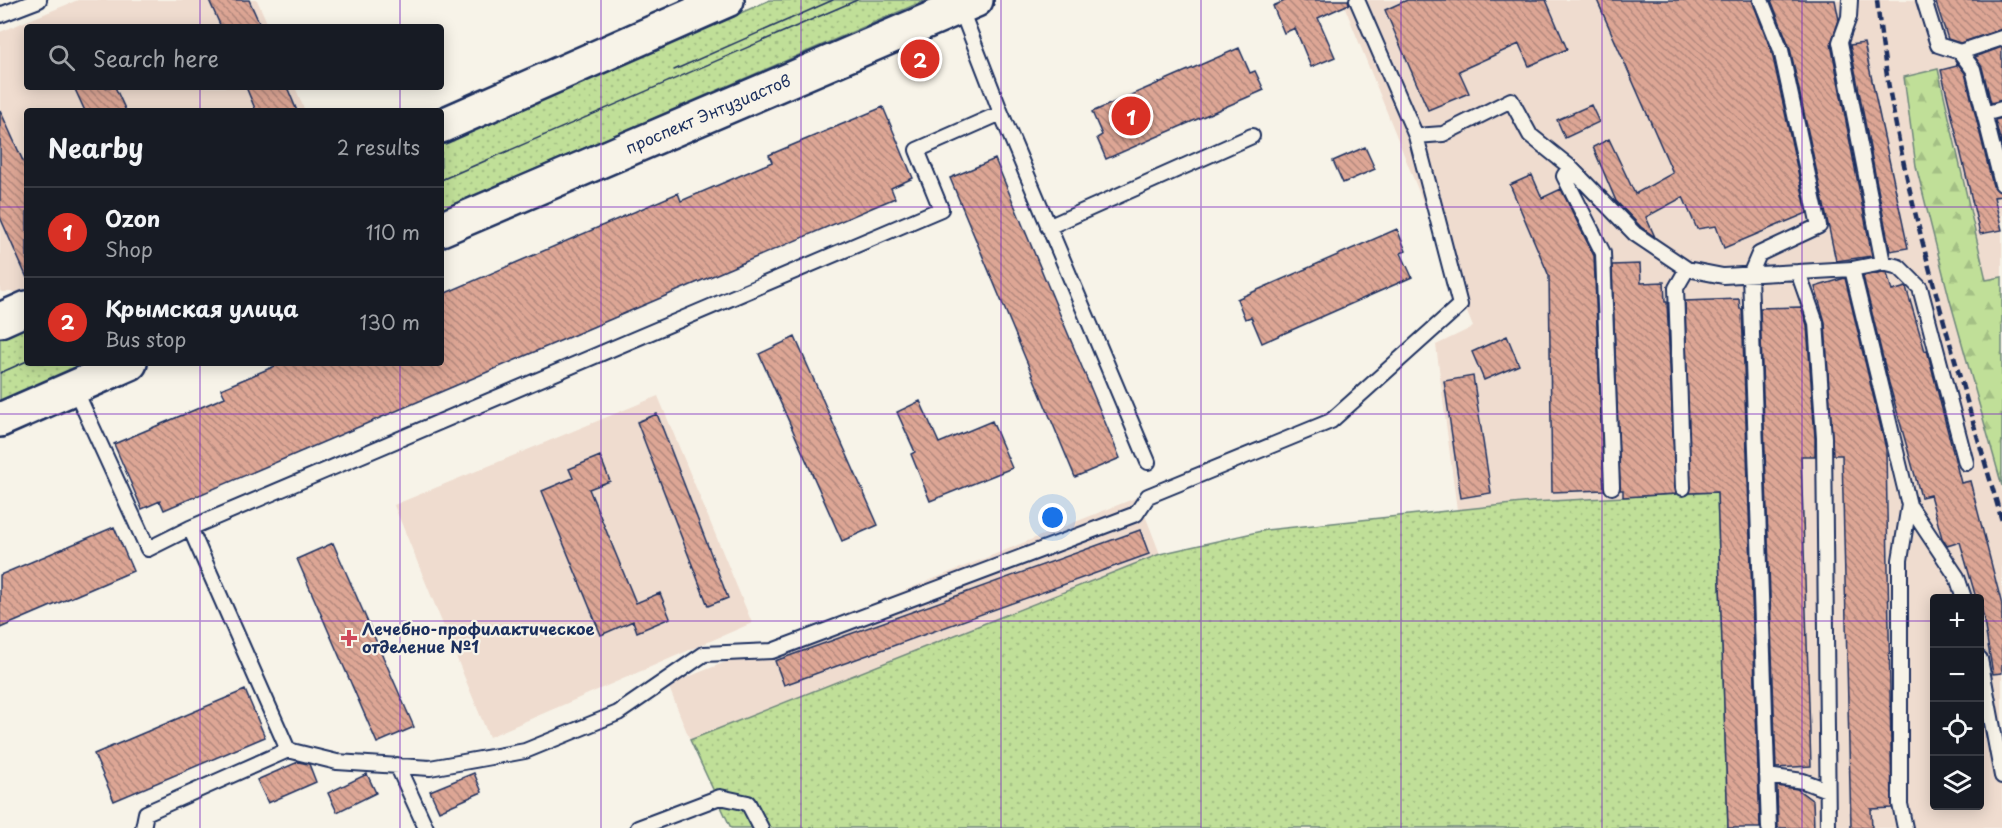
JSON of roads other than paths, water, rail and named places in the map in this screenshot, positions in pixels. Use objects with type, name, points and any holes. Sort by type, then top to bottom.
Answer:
[{"type":"main road","points":[[444,125],[727,0]]},
{"type":"main road","name":"проспект Энтузиастов","points":[[444,228],[968,4]]},
{"type":"main road","points":[[0,320],[24,309]]},
{"type":"main road","points":[[0,420],[123,366]]},
{"type":"lane","points":[[0,15],[39,0]]},
{"type":"lane","points":[[143,828],[146,813],[288,750],[337,762],[430,768],[525,751],[618,713],[704,654],[772,651],[783,647],[1136,514],[1148,496],[1331,421],[1460,305],[1416,136],[1357,0]]},
{"type":"lane","points":[[1761,0],[1781,50],[1819,226],[1759,254],[1750,275],[1768,828]]},
{"type":"lane","points":[[1850,0],[1849,17],[1840,42],[1883,263]]},
{"type":"lane","points":[[1924,0],[1938,45],[1960,52],[2002,38]]},
{"type":"lane","points":[[968,4],[1001,113],[1148,462]]},
{"type":"lane","points":[[1960,52],[1972,69],[2002,181]]},
{"type":"lane","points":[[1416,136],[1443,134],[1511,100],[1530,135],[1570,167],[1635,234],[1687,269],[1723,276],[1852,269],[1883,263],[1899,267],[1920,288],[1966,463]]},
{"type":"lane","points":[[1984,114],[2002,109]]},
{"type":"lane","points":[[74,387],[148,549],[190,528],[941,209],[917,150],[1001,113]]},
{"type":"lane","points":[[1048,227],[1252,136]]},
{"type":"lane","points":[[1570,167],[1564,176],[1603,253],[1612,487]]},
{"type":"lane","points":[[1683,488],[1676,288],[1687,269]]},
{"type":"lane","points":[[1852,269],[1909,505],[1958,577],[1963,594]]},
{"type":"lane","points":[[1798,272],[1816,323],[1824,438],[1828,828]]},
{"type":"lane","points":[[1905,828],[1900,804],[1900,560],[1909,505]]},
{"type":"lane","points":[[190,528],[288,750]]},
{"type":"lane","points":[[1984,680],[2002,776]]},
{"type":"lane","points":[[397,765],[426,828]]},
{"type":"lane","points":[[1767,776],[1803,781],[1827,790]]},
{"type":"lane","points":[[638,828],[720,797],[748,803],[761,828]]},
{"type":"tram line","points":[[674,70],[833,0]]},
{"type":"tram line","points":[[444,179],[857,0]]},
{"type":"tram line","points":[[0,373],[24,362]]},
{"type":"railway","points":[[1877,0],[1897,132],[1912,198],[1946,328],[2002,521]]},
{"type":"place","name":"Крымская улица","points":[[920,59]]},
{"type":"place","name":"Ozon","points":[[1131,116]]},
{"type":"place","name":"Лечебно-профилактическое отделение №1","points":[[349,638]]}]
